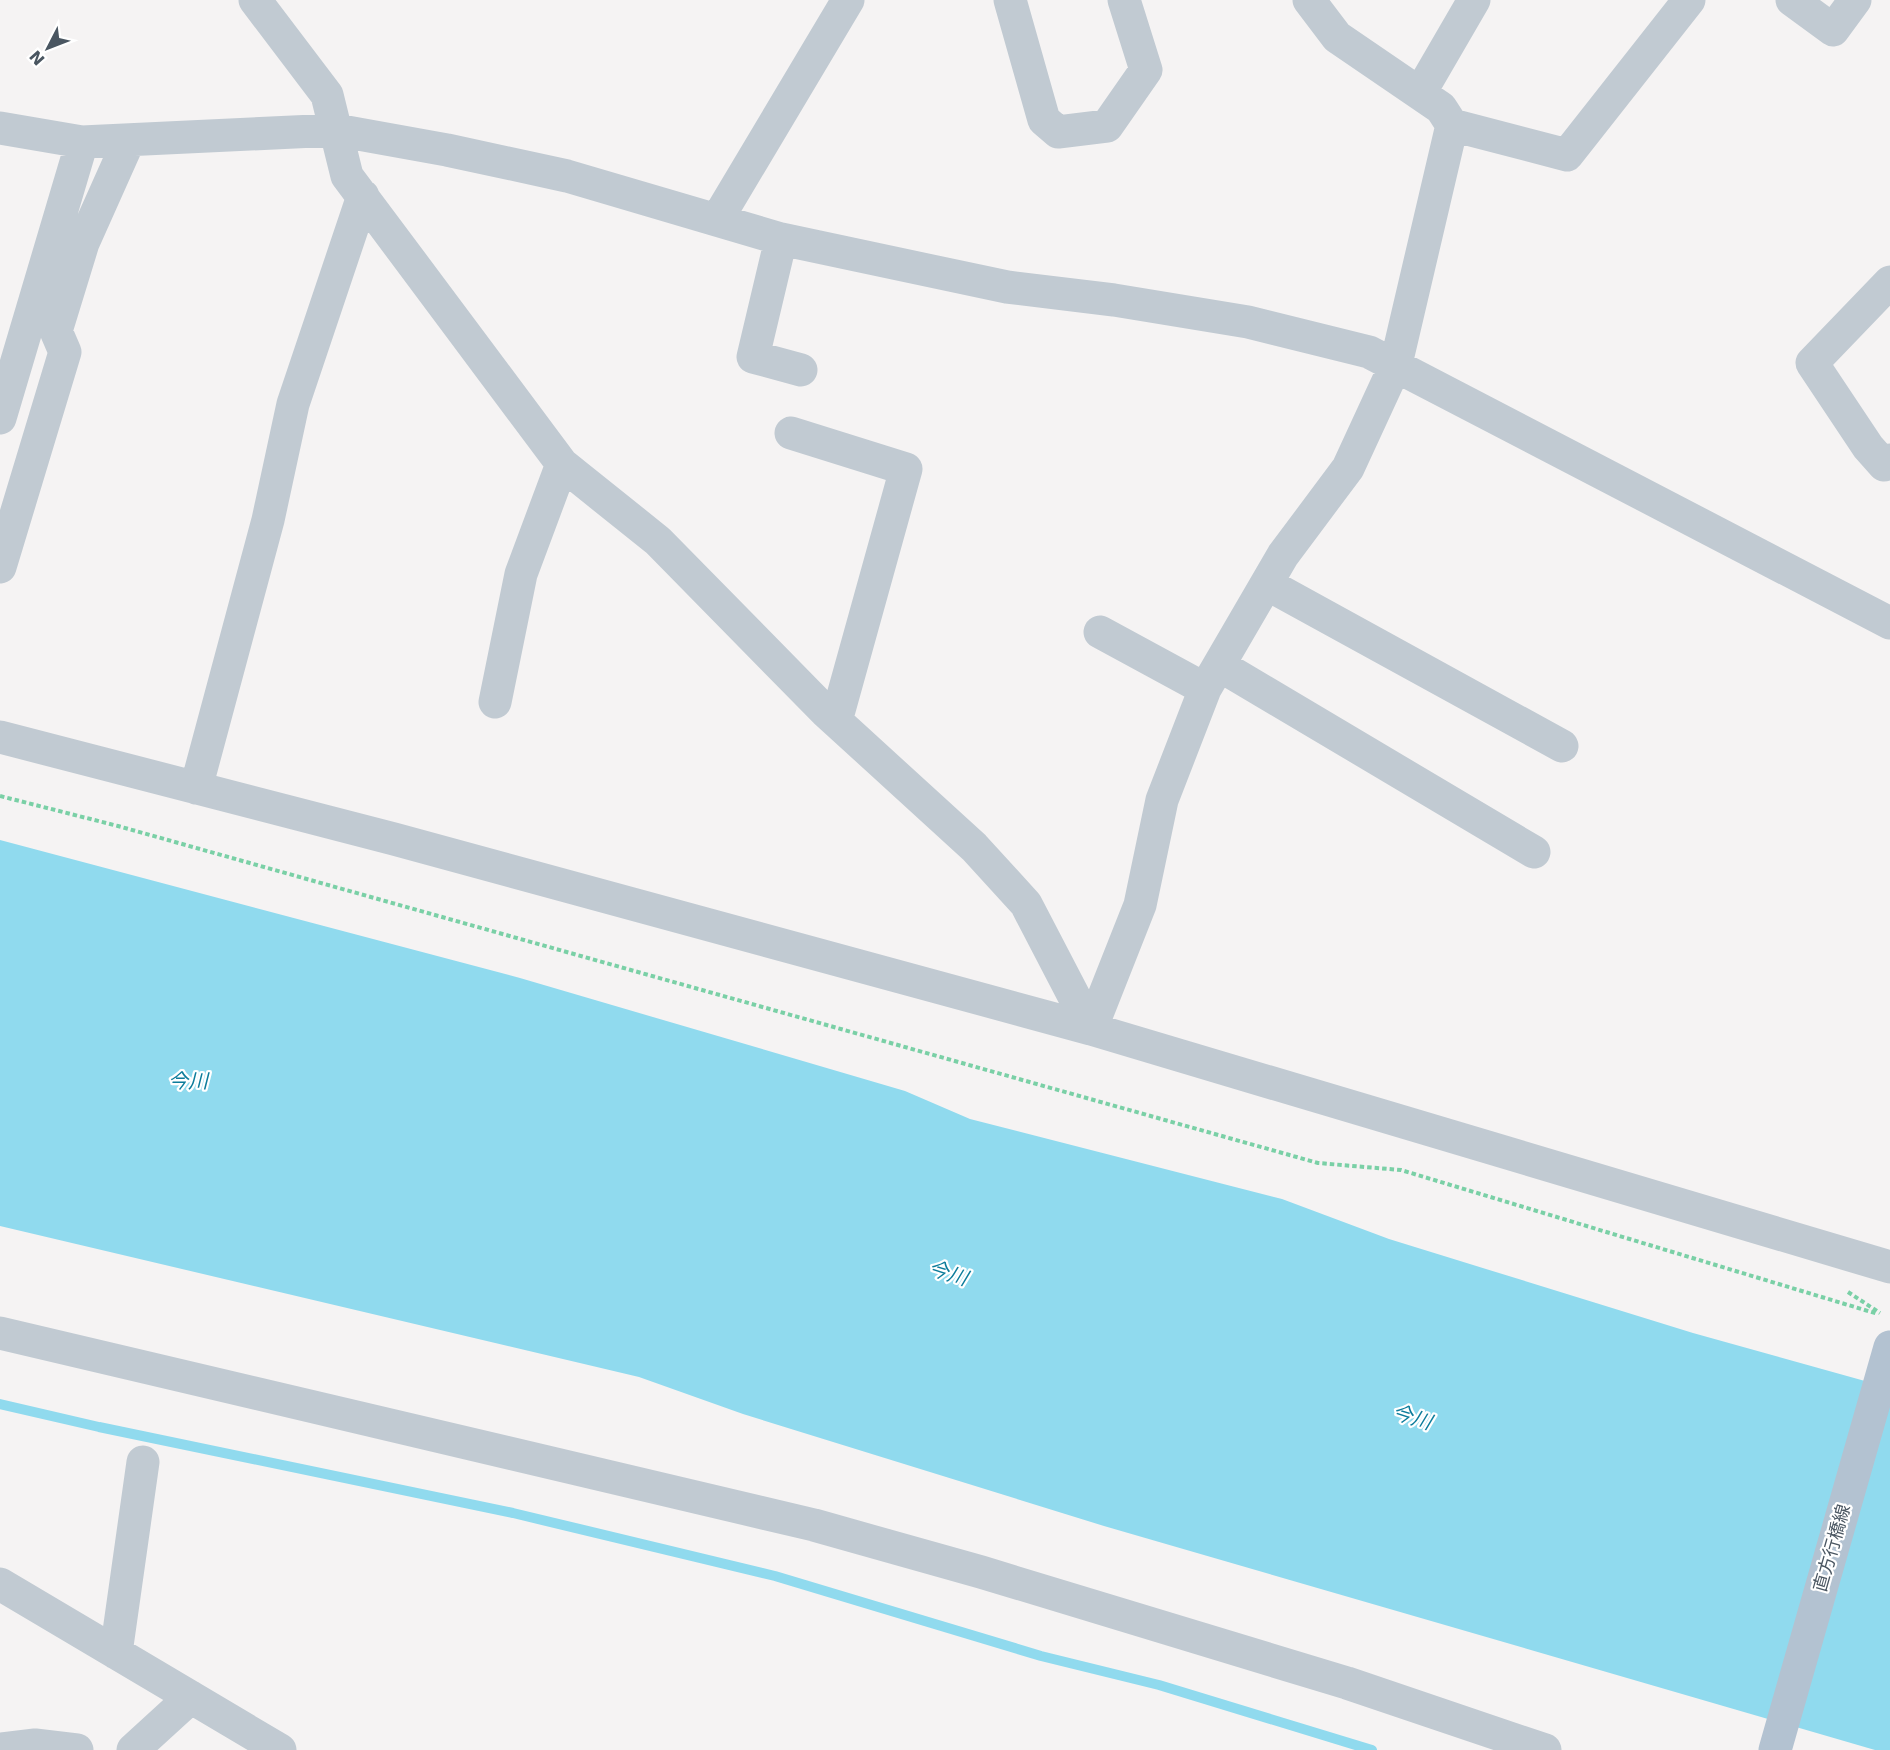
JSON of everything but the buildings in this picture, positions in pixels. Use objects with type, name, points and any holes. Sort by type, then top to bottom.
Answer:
[{"type":"main road","name":"直方行橋線","points":[[1775,1750],[1888,1332]]},
{"type":"street","points":[[255,0],[327,94],[347,176],[562,464],[658,541],[836,721],[974,847],[1026,904],[1091,1029]]},
{"type":"street","points":[[718,218],[848,0]]},
{"type":"street","points":[[1021,3],[1044,120],[1058,132],[1107,126],[1146,70],[1124,0]]},
{"type":"street","points":[[1309,0],[1337,37],[1441,108],[1452,126],[1567,155],[1689,0]]},
{"type":"street","points":[[1420,93],[1474,0]]},
{"type":"street","points":[[1792,0],[1833,30],[1856,0]]},
{"type":"street","points":[[1091,1029],[1140,905],[1162,800],[1212,677],[1283,555],[1348,468],[1396,364],[1452,126]]},
{"type":"street","points":[[0,128],[82,142],[336,130],[447,150],[567,176],[718,218],[781,239],[1007,287],[1114,300],[1248,322],[1369,352],[1396,364],[1890,623]]},
{"type":"street","points":[[0,567],[65,352],[56,331],[83,243],[129,140]]},
{"type":"street","points":[[0,417],[14,318],[82,142]]},
{"type":"street","points":[[196,788],[268,520],[292,404],[363,196]]},
{"type":"street","points":[[781,239],[753,357],[801,370]]},
{"type":"street","points":[[1890,282],[1812,363],[1868,447],[1884,465],[1890,460]]},
{"type":"street","points":[[791,433],[906,469],[836,721]]},
{"type":"street","points":[[495,702],[521,574],[562,464]]},
{"type":"street","points":[[1266,584],[1562,746]]},
{"type":"street","points":[[1100,632],[1212,677],[1534,852]]},
{"type":"street","points":[[0,736],[1091,1029],[1890,1267]]},
{"type":"street","points":[[0,1333],[825,1528],[981,1572],[1347,1683],[1545,1750]]},
{"type":"street","points":[[116,1653],[143,1462]]},
{"type":"street","points":[[0,1584],[280,1750]]},
{"type":"street","points":[[133,1750],[191,1697]]},
{"type":"street","points":[[0,1749],[35,1745],[76,1750]]},
{"type":"path","points":[[0,796],[130,829],[1318,1163],[1401,1170],[1888,1332]]},
{"type":"water","name":"今川","points":[[0,840],[520,978],[905,1091],[970,1119],[1282,1199],[1389,1239],[1693,1333],[1890,1388],[1890,1750],[1875,1750],[1104,1526],[743,1414],[639,1377],[0,1226]]},
{"type":"waterway","points":[[0,1404],[99,1427],[513,1513],[775,1576],[1041,1656],[1159,1685],[1372,1750]]}]
